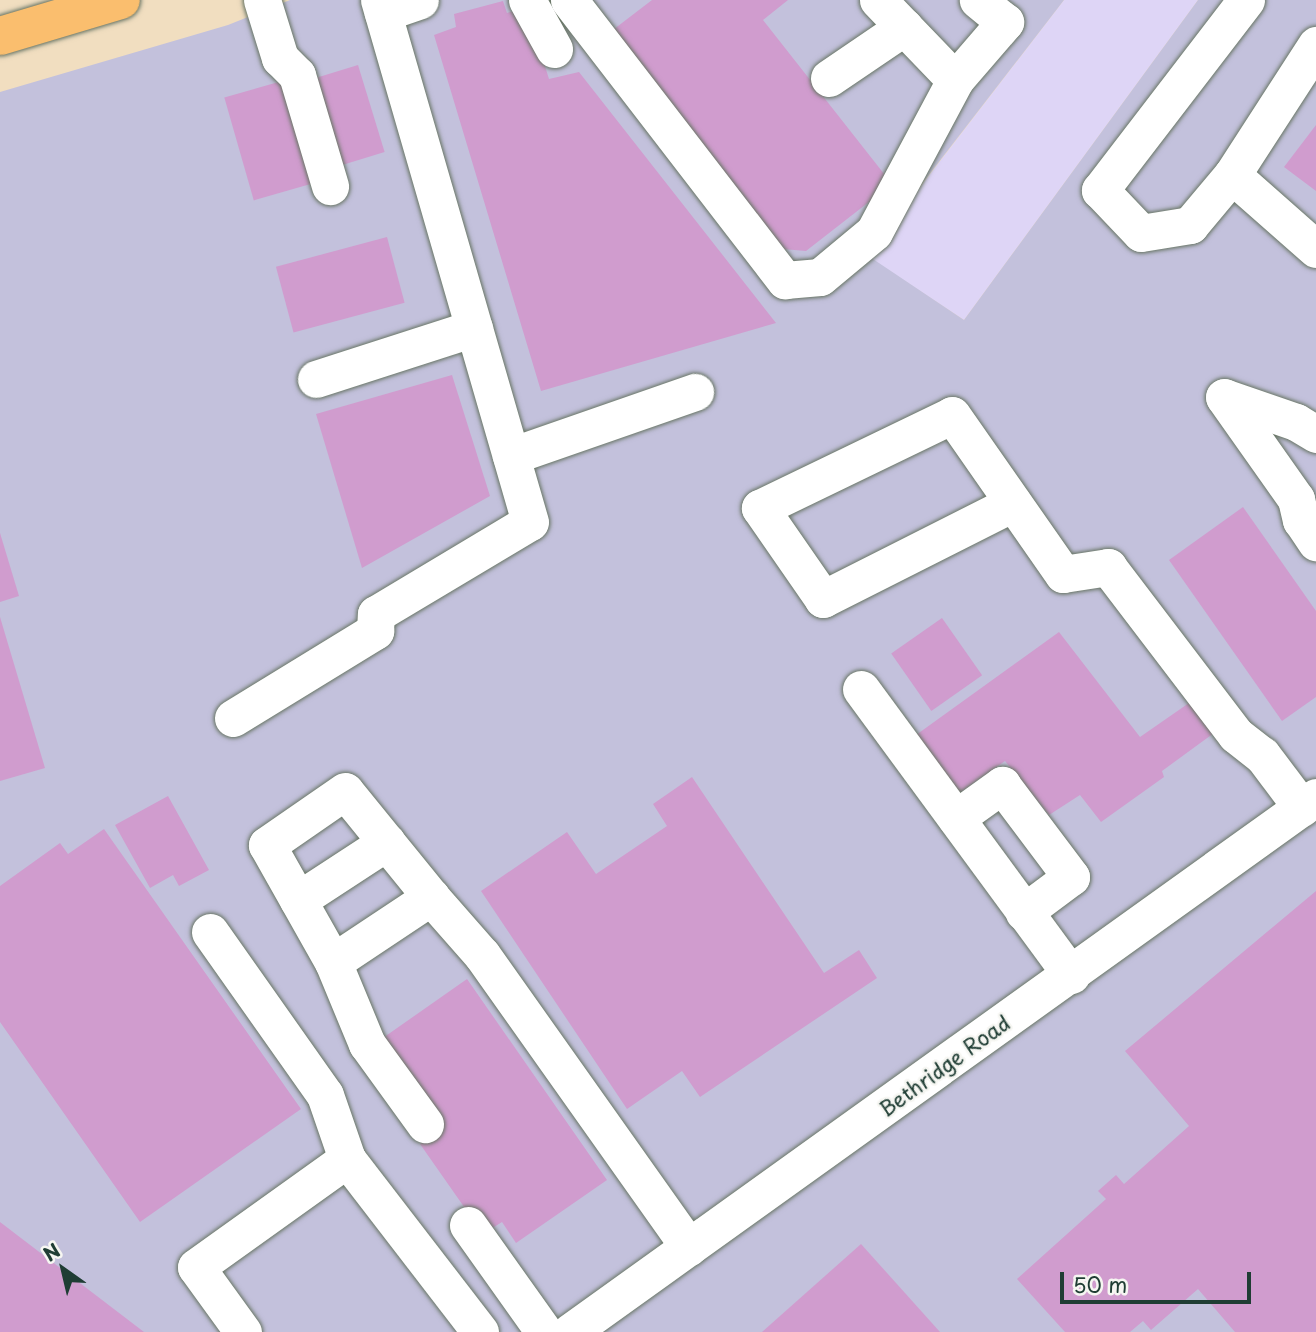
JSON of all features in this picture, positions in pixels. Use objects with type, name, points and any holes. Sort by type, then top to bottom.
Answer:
[{"type":"main road","points":[[0,36],[121,0]]},
{"type":"street","points":[[262,0],[280,58],[297,75],[330,186]]},
{"type":"street","points":[[233,718],[375,631],[376,614],[530,522],[381,6],[420,0]]},
{"type":"street","points":[[527,0],[554,50]]},
{"type":"street","points":[[569,0],[785,280],[820,277],[874,232],[955,80],[1005,22],[978,0]]},
{"type":"street","points":[[878,0],[955,80]]},
{"type":"street","points":[[1246,0],[1100,190],[1141,233],[1190,225],[1232,176],[1316,45]]},
{"type":"street","points":[[829,78],[904,27]]},
{"type":"street","points":[[1232,176],[1316,249]]},
{"type":"street","points":[[316,379],[474,328]]},
{"type":"street","points":[[511,456],[695,392]]},
{"type":"street","points":[[1316,434],[1296,422],[1224,397],[1296,499],[1301,520],[1316,542]]},
{"type":"street","points":[[1013,503],[823,599],[761,508],[952,415],[1063,573],[1108,567],[1236,735],[1262,755],[1309,803]]},
{"type":"street","points":[[861,689],[1071,975]]},
{"type":"street","points":[[956,818],[1002,785],[1071,877],[1024,912]]},
{"type":"street","points":[[425,1124],[367,1044],[333,962],[267,845],[345,791],[431,897],[482,954],[689,1247]]},
{"type":"street","name":"Bethridge Road","points":[[570,1332],[1309,803]]},
{"type":"street","points":[[298,900],[387,842]]},
{"type":"street","points":[[333,962],[431,897]]},
{"type":"street","points":[[210,932],[325,1095],[347,1159],[480,1332]]},
{"type":"street","points":[[243,1332],[196,1267],[347,1159]]},
{"type":"street","points":[[468,1226],[544,1332]]},
{"type":"shaded area","points":[[290,0],[1064,0],[867,255],[964,320],[1198,0],[1316,0],[1316,1332],[0,1332],[0,92],[228,25]]},
{"type":"shaded area","points":[[1064,0],[1198,0],[964,320],[867,256]]},
{"type":"building","points":[[652,0],[788,0],[763,20],[892,184],[806,251],[771,248],[605,36]]},
{"type":"building","points":[[503,1],[507,13],[526,6],[549,79],[579,72],[776,323],[541,391],[434,35],[456,27],[454,14]]},
{"type":"building","points":[[358,65],[385,152],[341,165],[314,78]]},
{"type":"building","points":[[282,81],[311,184],[254,200],[224,98]]},
{"type":"building","points":[[1316,125],[1316,191],[1284,167]]},
{"type":"building","points":[[387,237],[405,303],[294,332],[276,267]]},
{"type":"building","points":[[452,375],[490,496],[362,568],[316,414]]},
{"type":"building","points":[[1243,507],[1316,611],[1316,697],[1282,721],[1169,560]]},
{"type":"building","points":[[0,533],[19,596],[0,602]]},
{"type":"building","points":[[0,617],[45,768],[0,781]]},
{"type":"building","points":[[942,618],[982,675],[931,711],[891,654]]},
{"type":"building","points":[[1059,632],[1140,737],[1189,703],[1214,733],[1162,771],[1164,777],[1101,822],[1080,795],[1049,815],[1005,761],[959,793],[916,735]]},
{"type":"building","points":[[692,777],[824,973],[859,950],[877,978],[700,1097],[682,1071],[627,1109],[481,891],[567,832],[596,874],[667,826],[653,804]]},
{"type":"building","points":[[168,796],[209,870],[179,886],[173,875],[150,888],[115,825]]},
{"type":"building","points":[[104,829],[301,1109],[140,1222],[0,1022],[0,886],[60,843],[68,854]]},
{"type":"building","points":[[1316,891],[1316,1332],[1235,1332],[1198,1289],[1151,1330],[1143,1321],[1130,1332],[1065,1332],[1017,1279],[1106,1199],[1098,1191],[1116,1175],[1124,1184],[1189,1126],[1125,1051]]},
{"type":"building","points":[[467,979],[607,1180],[516,1243],[502,1222],[483,1234],[420,1144],[441,1129],[380,1040]]},
{"type":"building","points":[[0,1222],[144,1332],[0,1332]]},
{"type":"building","points":[[861,1244],[940,1332],[762,1332]]}]
